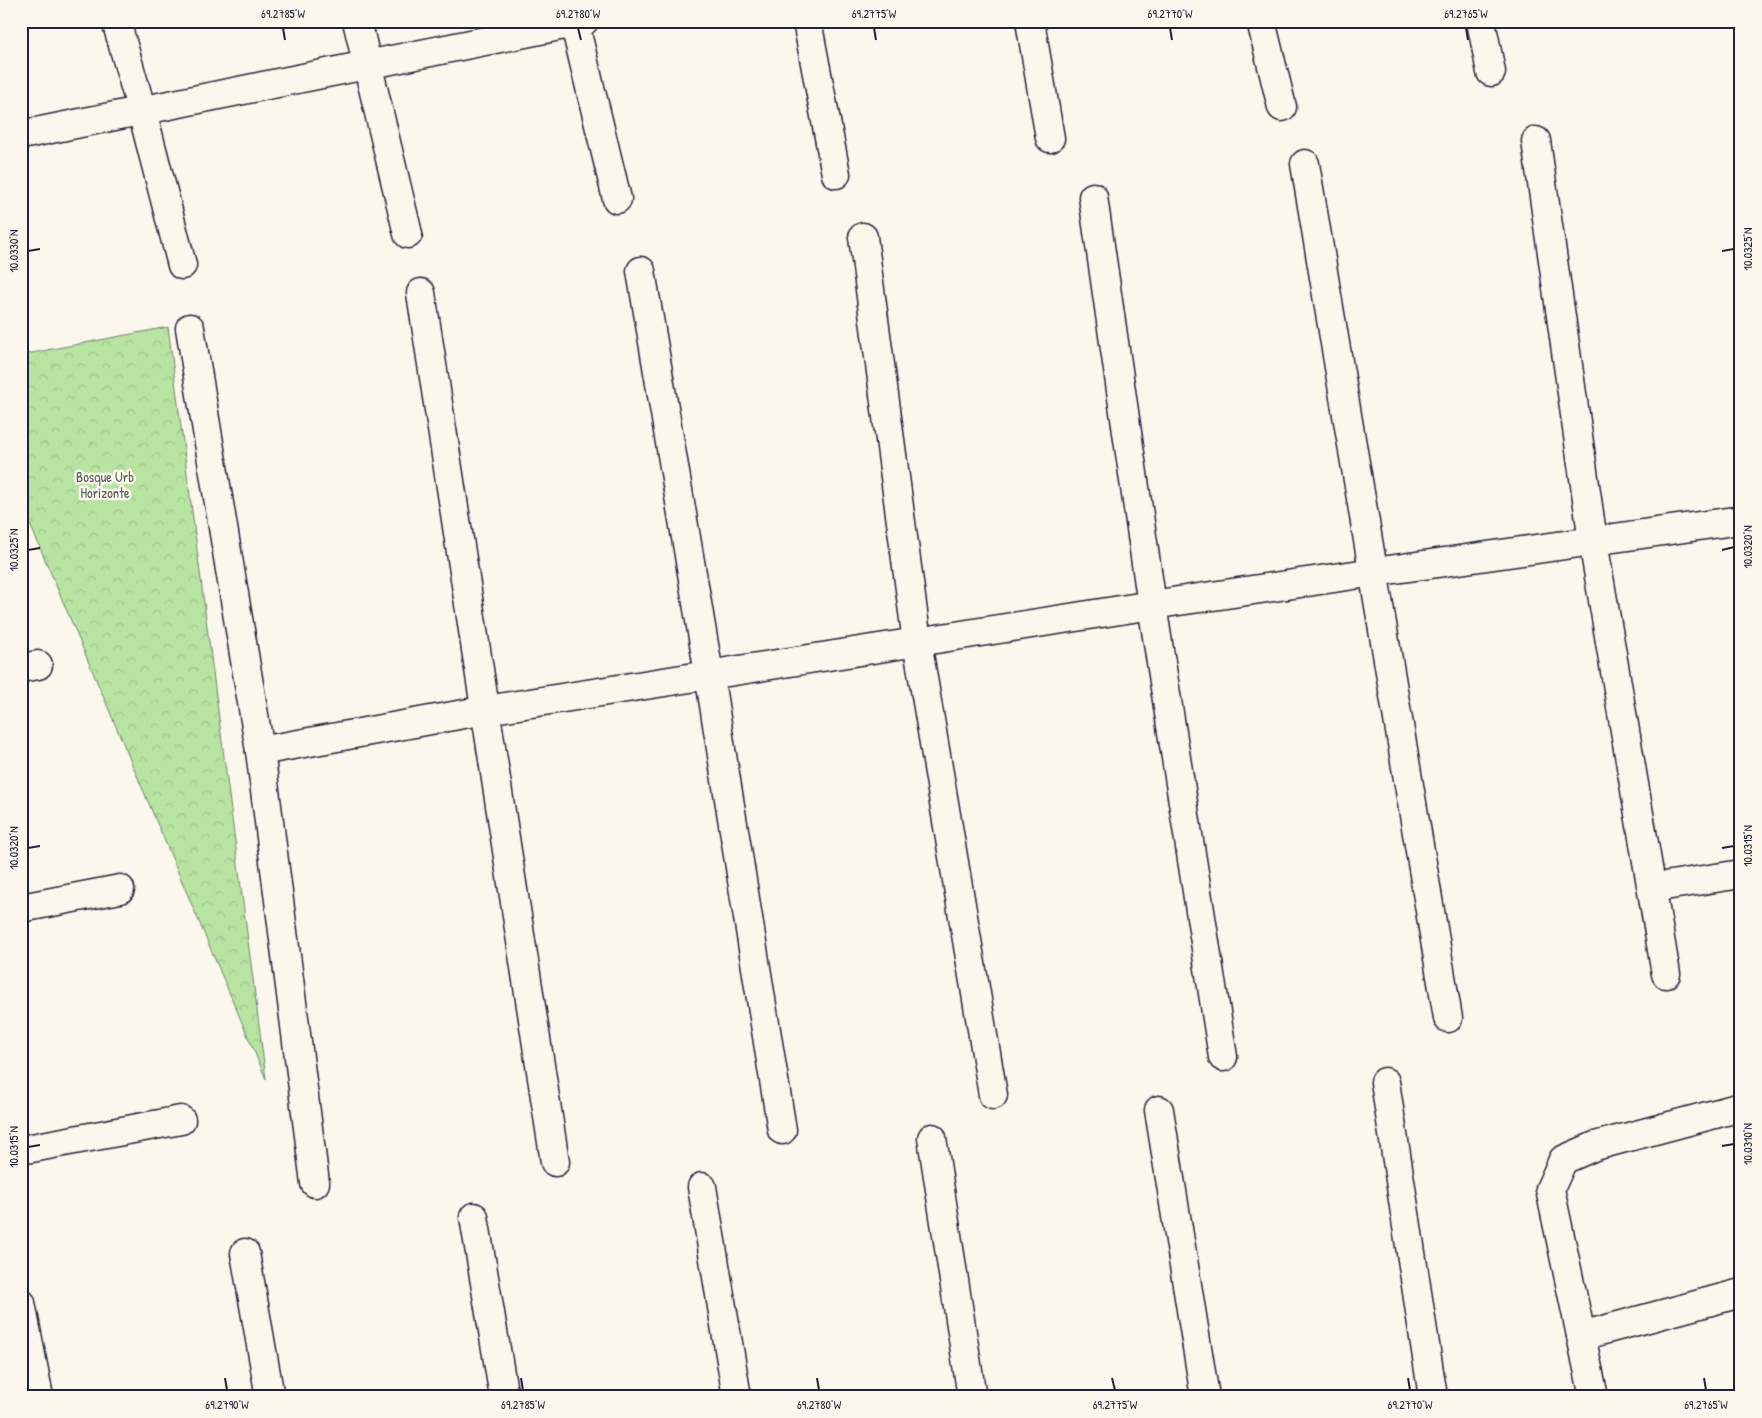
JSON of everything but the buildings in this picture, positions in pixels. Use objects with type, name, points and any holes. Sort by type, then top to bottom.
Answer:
[{"type":"street","points":[[116,21],[142,111],[182,265]]},
{"type":"street","points":[[357,21],[408,234]]},
{"type":"street","points":[[807,21],[836,174]]},
{"type":"street","points":[[1030,21],[1050,138]]},
{"type":"street","points":[[1261,21],[1282,107]]},
{"type":"street","points":[[1481,21],[1492,72]]},
{"type":"street","points":[[21,135],[578,22],[617,199]]},
{"type":"street","points":[[1536,141],[1593,541],[1666,974]]},
{"type":"street","points":[[1305,164],[1448,1018]]},
{"type":"street","points":[[1094,197],[1152,605],[1222,1057]]},
{"type":"street","points":[[863,237],[917,642],[993,1095]]},
{"type":"street","points":[[642,271],[782,1130]]},
{"type":"street","points":[[421,292],[556,1162]]},
{"type":"street","points":[[190,328],[260,751],[315,1183]]},
{"type":"street","points":[[260,751],[486,710],[709,674],[1152,605],[1741,520]]},
{"type":"street","points":[[1652,888],[1741,874]]},
{"type":"street","points":[[21,908],[120,889]]},
{"type":"street","points":[[1385,1082],[1433,1397]]},
{"type":"street","points":[[1594,1397],[1550,1189],[1563,1160],[1595,1146],[1741,1107]]},
{"type":"street","points":[[1158,1110],[1205,1397]]},
{"type":"street","points":[[21,1150],[181,1120]]},
{"type":"street","points":[[932,1138],[972,1397]]},
{"type":"street","points":[[702,1187],[736,1397]]},
{"type":"street","points":[[474,1217],[504,1397]]},
{"type":"street","points":[[246,1253],[270,1397]]},
{"type":"street","points":[[1580,1336],[1741,1293]]},
{"type":"street","points":[[21,1303],[39,1397]]},
{"type":"green space","name":"Bosque Urb Horizonte","points":[[168,327],[266,1079],[21,503],[21,355]]}]
